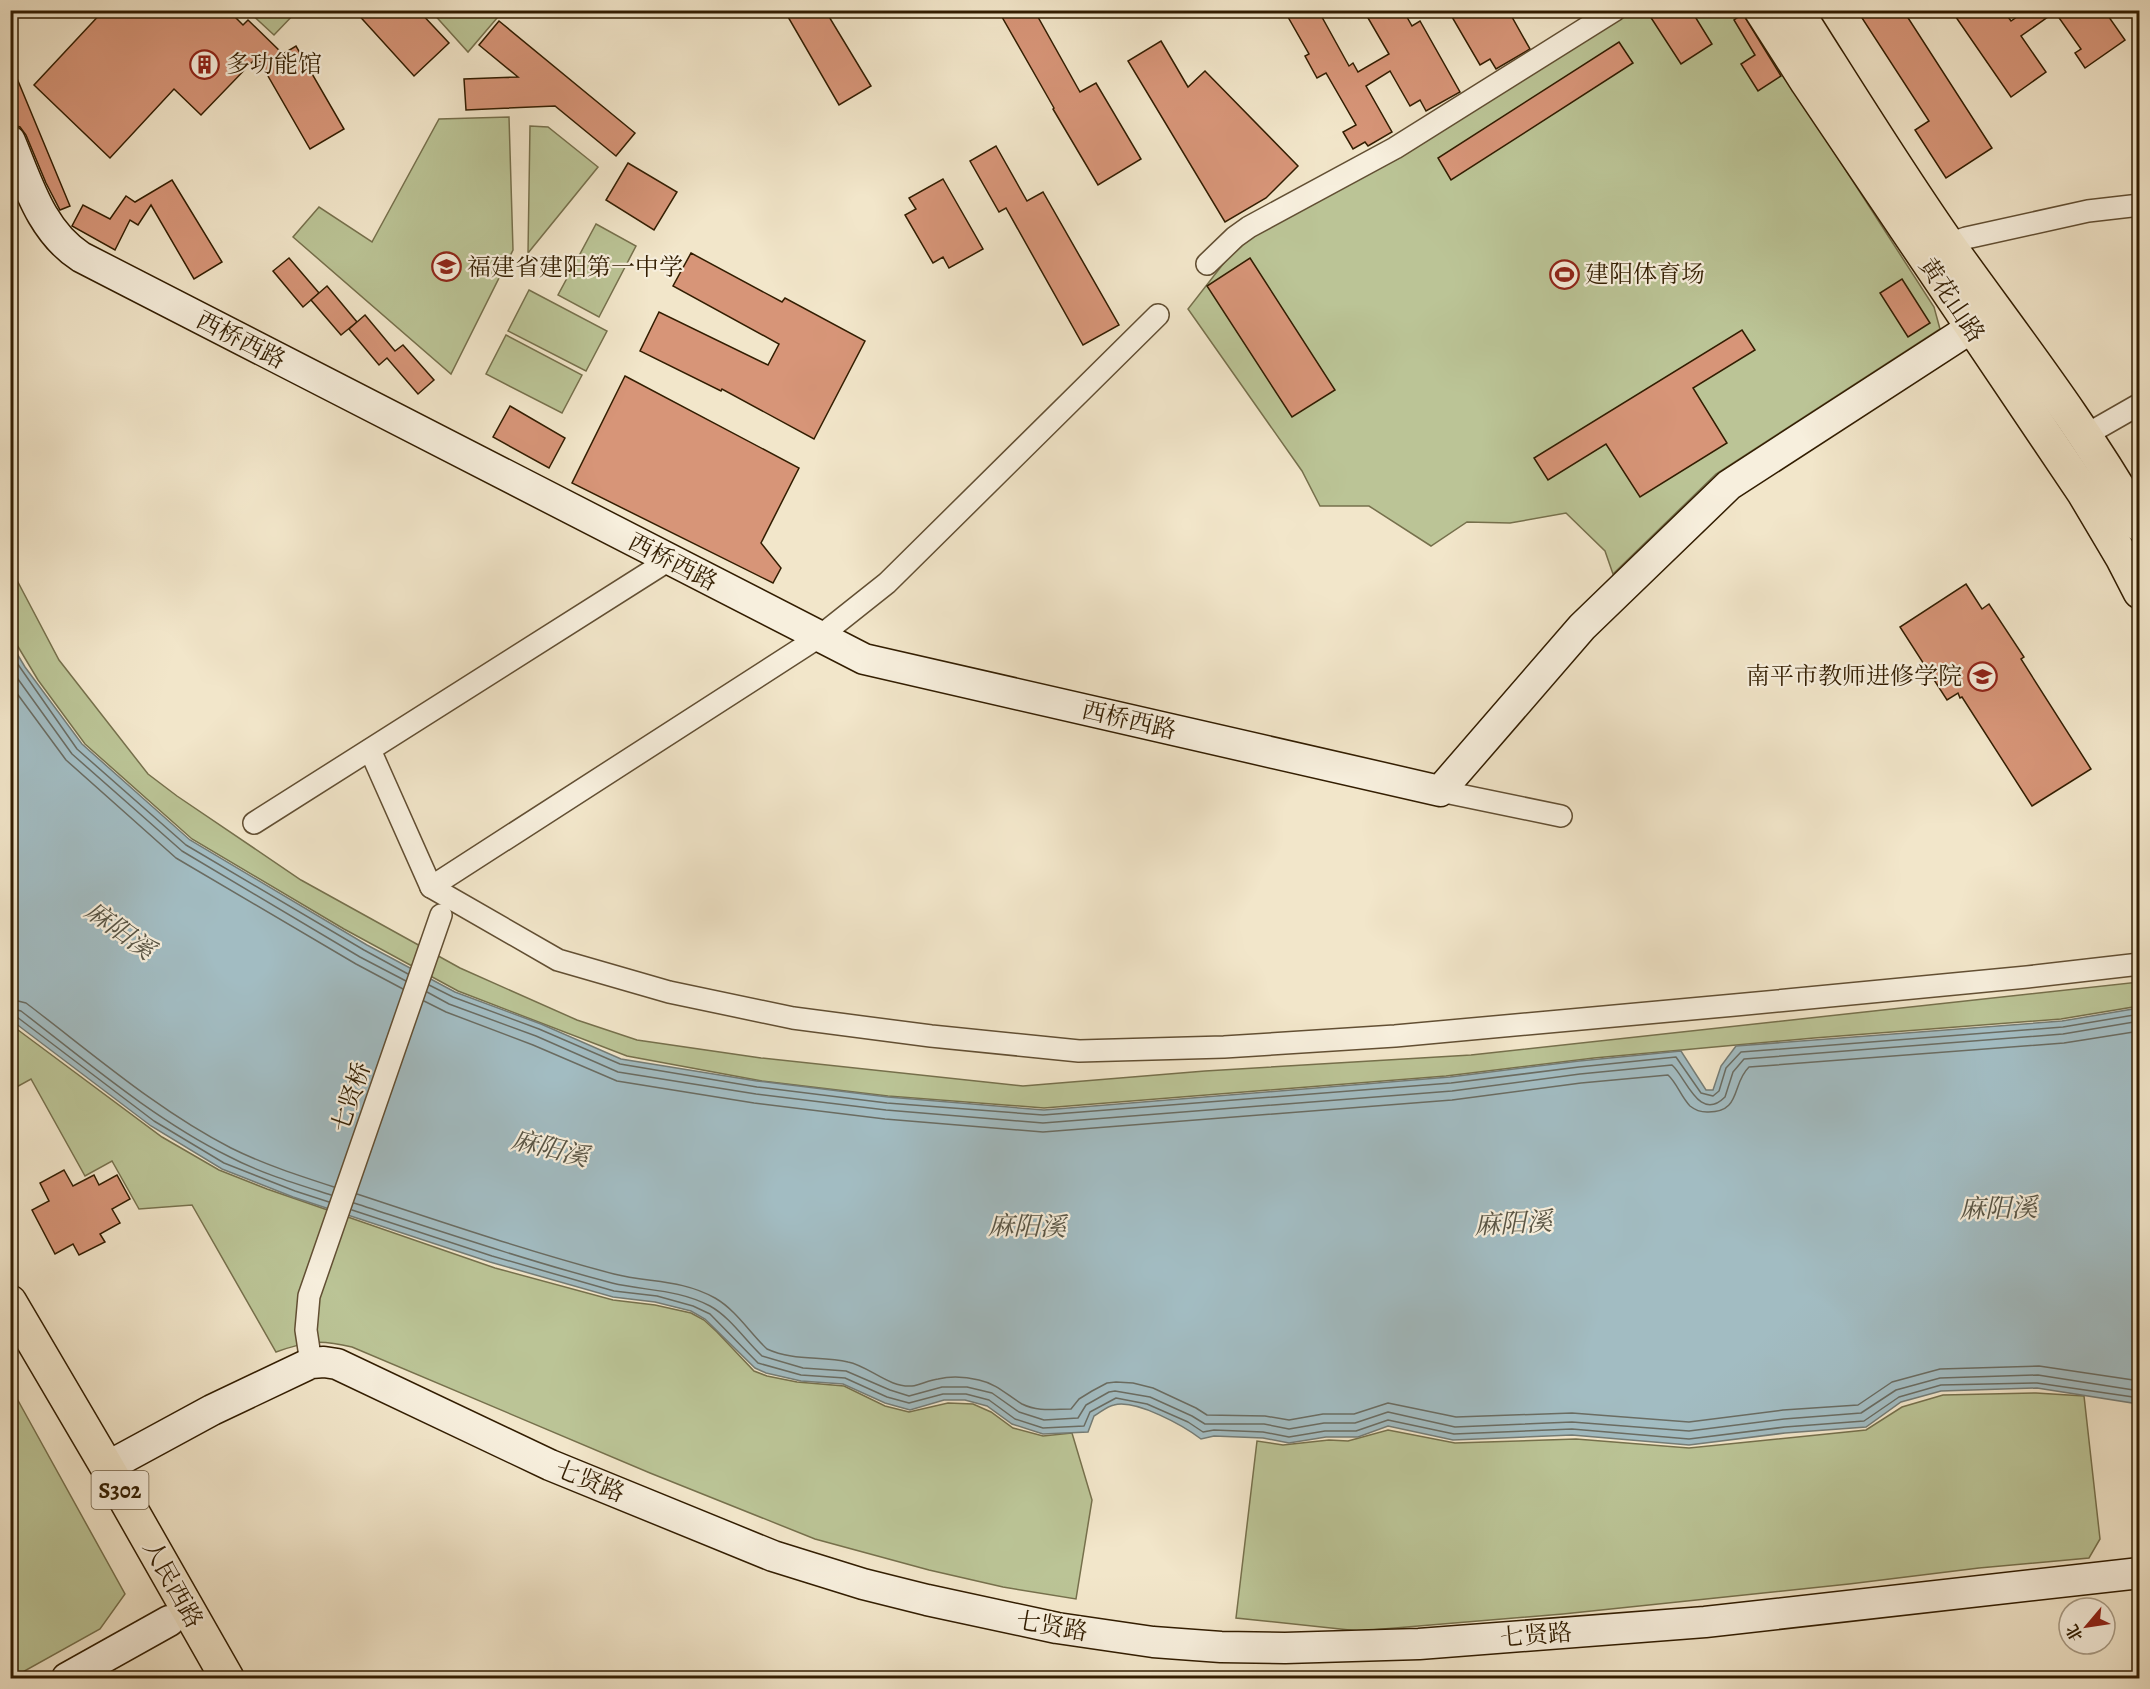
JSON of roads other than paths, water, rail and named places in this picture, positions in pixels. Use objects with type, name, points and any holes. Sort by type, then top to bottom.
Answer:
[{"type":"main road","name":"黄花山路","points":[[1761,10],[1971,328],[2084,494],[2122,557],[2139,592]]},
{"type":"main road","name":"黄花山路","points":[[1797,10],[1880,143],[2084,436],[2139,525]]},
{"type":"main road","name":"西桥西路","points":[[10,141],[34,201],[47,225],[59,240],[81,257],[864,659],[1440,791]]},
{"type":"main road","points":[[1440,791],[1582,627],[1729,485],[1971,328]]},
{"type":"main road","name":"人民西路","points":[[10,1302],[227,1678]]},
{"type":"main road","name":"人民西路","points":[[10,1341],[105,1504],[201,1678]]},
{"type":"main road","points":[[107,1467],[212,1410],[311,1363]]},
{"type":"main road","name":"七贤路","points":[[311,1363],[337,1364],[550,1465],[773,1556],[927,1600],[1057,1628],[1153,1642],[1285,1648],[1419,1644],[1705,1622],[2139,1573]]},
{"type":"main road","points":[[67,1678],[169,1621]]},
{"type":"street","points":[[1207,264],[1249,227],[1395,148],[1615,10]]},
{"type":"street","points":[[1949,244],[1966,238],[2088,211],[2139,205]]},
{"type":"street","points":[[431,887],[819,637],[887,583],[1158,315]]},
{"type":"street","points":[[2084,436],[2139,404]]},
{"type":"street","points":[[254,824],[669,560]]},
{"type":"street","points":[[370,750],[431,887],[558,960],[669,992],[793,1018],[931,1036],[1079,1051],[1224,1047],[1395,1036],[2027,977],[2139,964]]},
{"type":"street","points":[[1440,791],[1561,816]]},
{"type":"street","name":"七贤桥","points":[[311,1363],[306,1330],[309,1296],[441,915]]},
{"type":"water","name":"麻阳溪","points":[[10,642],[25,667],[82,744],[190,840],[367,945],[455,992],[541,1024],[621,1059],[757,1081],[888,1097],[1044,1110],[1450,1077],[1681,1051],[1706,1090],[1713,1090],[1721,1066],[1736,1046],[2062,1021],[2139,1008],[2139,1404],[2037,1388],[1941,1391],[1901,1402],[1866,1427],[1785,1433],[1689,1445],[1572,1435],[1453,1440],[1388,1426],[1358,1437],[1326,1437],[1289,1443],[1263,1438],[1214,1436],[1201,1439],[1159,1415],[1123,1404],[1106,1408],[1094,1416],[1088,1432],[1043,1434],[1012,1424],[987,1406],[965,1400],[944,1400],[910,1410],[885,1403],[843,1384],[801,1381],[766,1373],[755,1368],[705,1319],[691,1311],[655,1302],[613,1297],[490,1262],[293,1197],[222,1169],[151,1126],[11,1020]]},
{"type":"place","name":"多功能馆","points":[[205,64]]},
{"type":"place","name":"福建省建阳第一中学","points":[[446,267]]},
{"type":"place","name":"建阳体育场","points":[[1564,274]]},
{"type":"place","name":"南平市教师进修学院","points":[[1983,676]]}]
